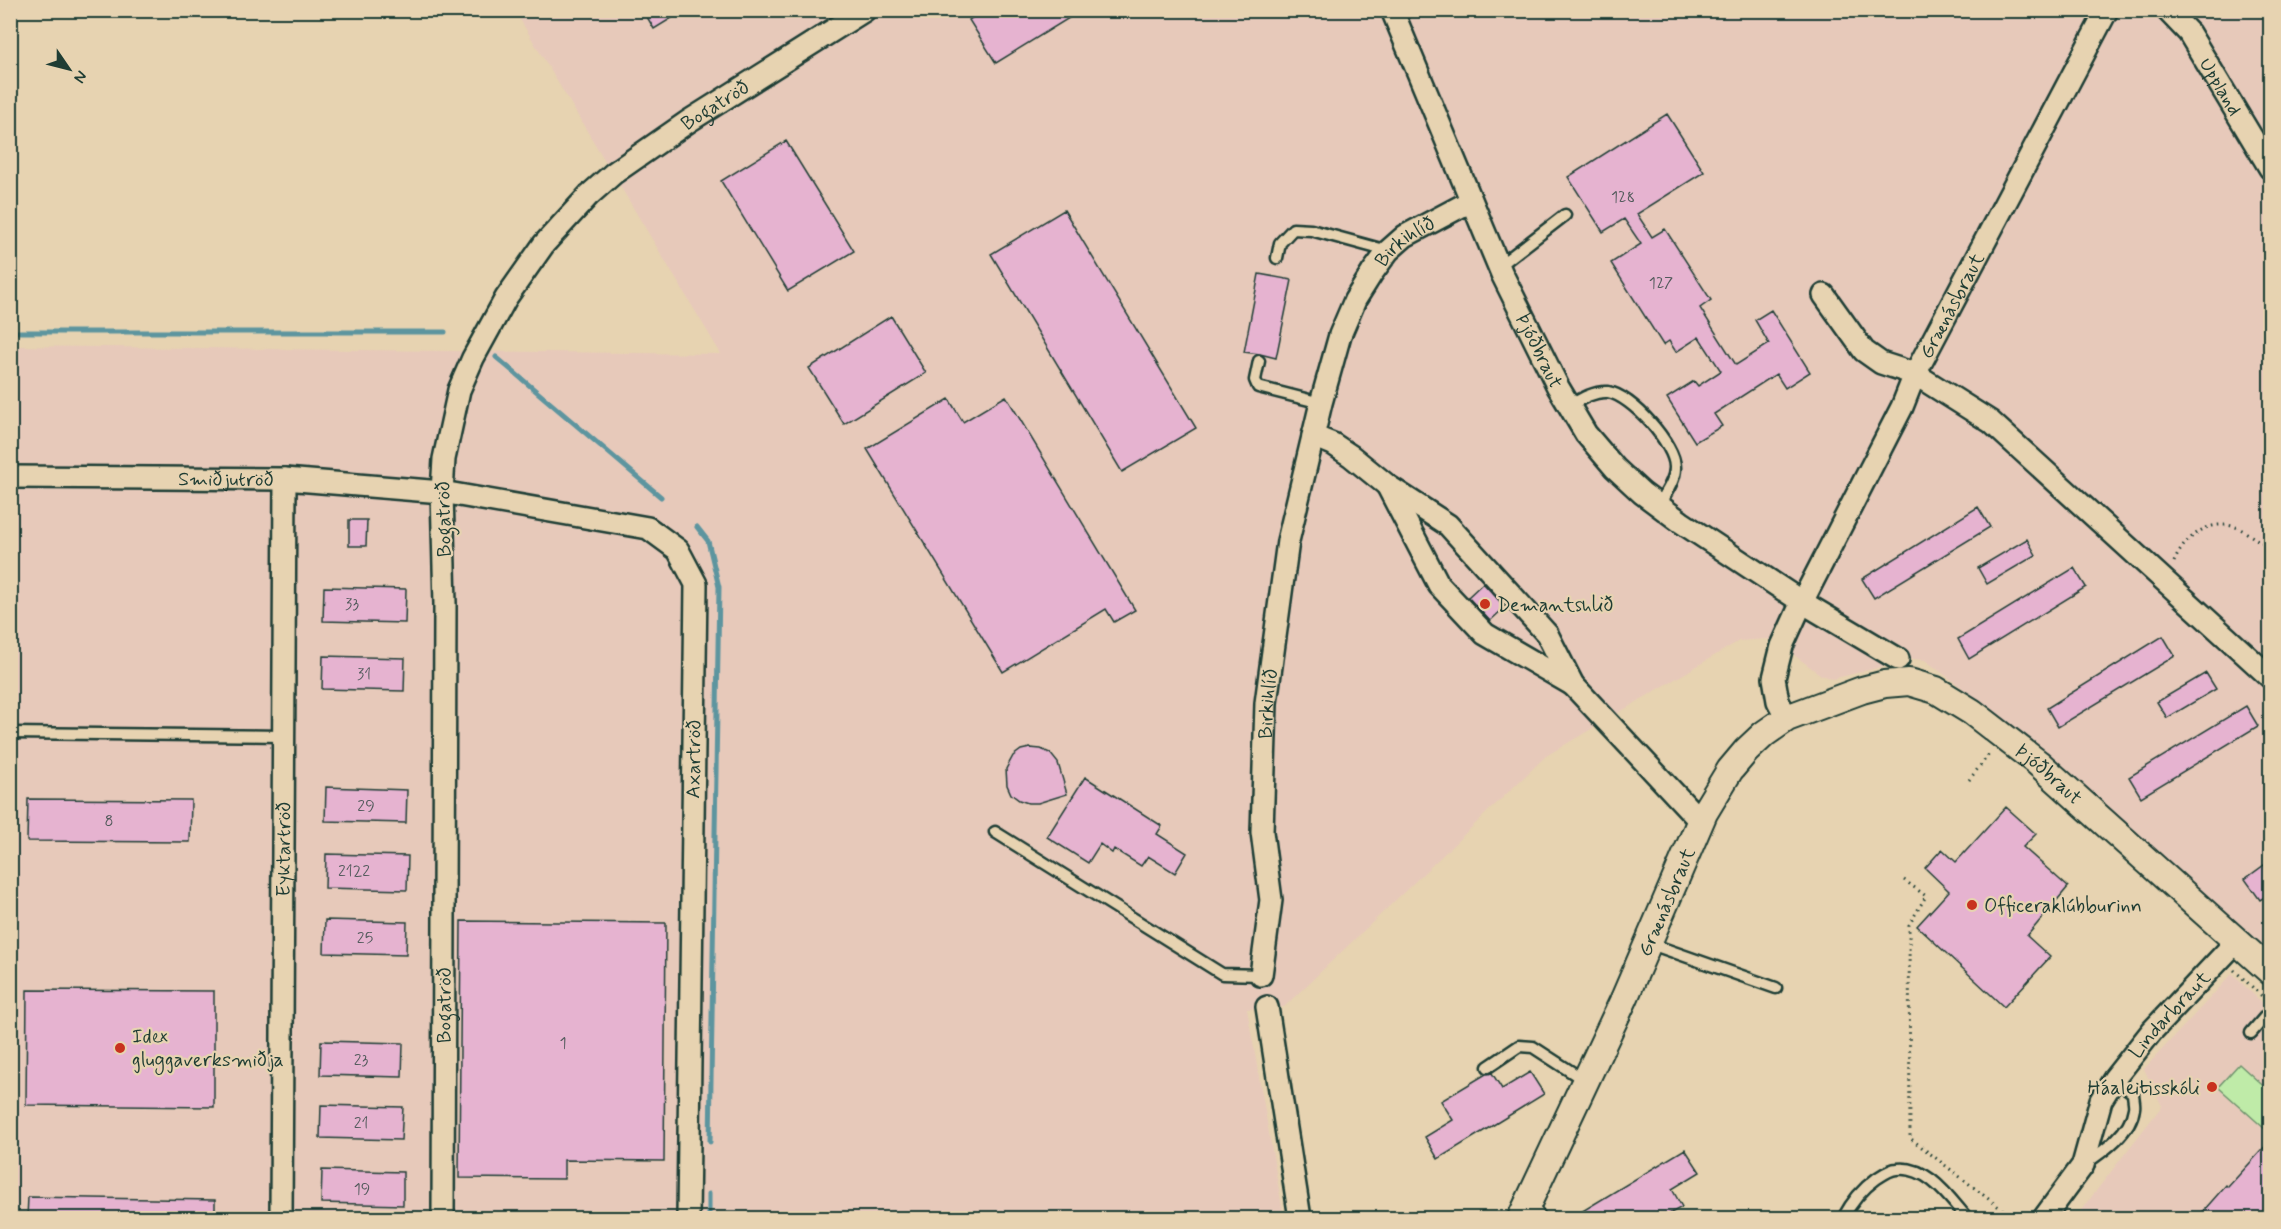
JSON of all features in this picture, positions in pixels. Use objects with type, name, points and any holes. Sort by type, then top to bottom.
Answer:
[{"type":"street","name":"Bogatröð","points":[[443,1218],[445,604],[442,492],[444,459],[459,390],[473,358],[506,298],[544,244],[566,219],[614,173],[689,121],[865,10]]},
{"type":"street","name":"Þjóðbraut","points":[[1392,10],[1499,266],[1569,406],[1586,434],[1615,468],[1659,505],[1802,602]]},
{"type":"street","name":"Grænásbraut","points":[[1530,1212],[1584,1080],[1624,999],[1701,822],[1735,764],[1764,734],[1787,718],[1778,701],[1774,678],[1782,646],[1802,602],[1902,407],[1915,374],[2107,10]]},
{"type":"street","name":"Uppland","points":[[2167,10],[2189,33],[2271,168]]},
{"type":"street","name":"Birkihlíð","points":[[1262,975],[1271,900],[1262,832],[1266,703],[1288,541],[1321,403],[1340,335],[1355,300],[1388,251],[1405,236],[1472,201]]},
{"type":"street","points":[[1824,295],[1864,351],[1881,363],[1915,374],[1991,423],[2271,677]]},
{"type":"street","points":[[1313,436],[1333,444],[1388,486],[1448,525],[1547,634],[1573,685],[1701,822]]},
{"type":"street","name":"Smiðjutröð","points":[[10,477],[285,479],[442,492]]},
{"type":"street","name":"Eyktartröð","points":[[280,1218],[285,479]]},
{"type":"street","points":[[1388,486],[1439,585],[1485,634],[1573,685]]},
{"type":"street","name":"Axartröð","points":[[442,492],[648,528],[678,550],[696,584],[688,1218]]},
{"type":"street","points":[[1802,602],[1898,658]]},
{"type":"street","name":"Þjóðbraut","points":[[1787,718],[1862,690],[1885,684],[1909,682],[1936,690],[1972,712],[2038,763],[2271,971]]},
{"type":"street","name":"Lindarbraut","points":[[2044,1218],[2084,1165],[2101,1100],[2114,1079],[2152,1031],[2237,941]]},
{"type":"street","points":[[1267,1006],[1300,1218]]},
{"type":"lane","points":[[1499,266],[1565,214]]},
{"type":"lane","points":[[1277,258],[1280,243],[1293,229],[1311,230],[1388,251]]},
{"type":"lane","points":[[1259,361],[1255,380],[1258,387],[1321,403]]},
{"type":"lane","points":[[1569,406],[1586,396],[1599,392],[1610,393],[1623,397],[1644,415],[1671,451],[1675,462],[1676,470],[1659,505]]},
{"type":"lane","points":[[10,733],[283,736]]},
{"type":"lane","points":[[995,832],[1222,974],[1262,975]]},
{"type":"lane","points":[[1648,943],[1776,988]]},
{"type":"lane","points":[[2252,1033],[2271,1011]]},
{"type":"lane","points":[[1488,1067],[1519,1046],[1533,1047],[1584,1080]]},
{"type":"lane","points":[[2084,1165],[2107,1149],[2126,1126],[2134,1109],[2133,1093],[2114,1079]]},
{"type":"lane","points":[[1843,1218],[1864,1189],[1896,1168],[1919,1173],[1935,1183],[1968,1218]]},
{"type":"path","points":[[2160,576],[2173,564],[2179,549],[2192,535],[2210,526],[2233,526],[2253,538],[2271,544]]},
{"type":"path","points":[[1904,880],[1926,896],[1909,925],[1910,1138],[2013,1218]]},
{"type":"shaded area","points":[[515,11],[2270,11],[2270,951],[2050,754],[1925,660],[1914,659],[1832,679],[1821,675],[1782,646],[1767,639],[1739,641],[1546,756],[1284,1007],[1247,1009],[1284,1218],[11,1218],[11,346],[721,354]]},
{"type":"shaded area","name":"Háaleitisskóli","points":[[2232,974],[2270,1010],[2270,1218],[2075,1218],[2162,1106],[2144,1069]]},
{"type":"green space","points":[[2239,1064],[2270,1092],[2270,1123],[2265,1129],[2218,1087]]},
{"type":"building","points":[[643,10],[685,10],[654,29]]},
{"type":"building","points":[[984,10],[1082,10],[996,63],[969,20]]},
{"type":"building","points":[[1667,114],[1704,172],[1637,214],[1652,237],[1665,229],[1711,300],[1700,308],[1736,365],[1769,344],[1755,320],[1771,310],[1810,372],[1785,388],[1776,374],[1714,414],[1722,426],[1695,442],[1667,398],[1694,381],[1698,386],[1721,371],[1699,337],[1676,352],[1669,341],[1663,345],[1611,263],[1641,244],[1624,219],[1603,232],[1568,177]]},
{"type":"building","points":[[786,141],[854,251],[788,291],[721,181]]},
{"type":"building","points":[[1064,210],[1196,428],[1122,472],[991,254]]},
{"type":"building","points":[[1259,274],[1292,280],[1276,358],[1244,352]]},
{"type":"building","points":[[891,316],[926,373],[844,424],[809,368]]},
{"type":"building","points":[[1006,396],[1135,610],[1114,622],[1106,609],[1003,672],[867,449],[949,399],[963,422]]},
{"type":"building","points":[[1978,507],[1990,527],[1874,598],[1862,579]]},
{"type":"building","points":[[349,520],[367,520],[366,546],[349,546]]},
{"type":"building","points":[[2027,539],[2036,555],[1987,584],[1978,568]]},
{"type":"building","points":[[2074,568],[2086,587],[1969,659],[1958,639]]},
{"type":"building","name":"Demantshlið","points":[[1483,583],[1505,607],[1490,621],[1468,597]]},
{"type":"building","points":[[324,587],[406,589],[405,623],[323,621]]},
{"type":"building","points":[[2163,636],[2175,656],[2058,727],[2047,708]]},
{"type":"building","points":[[323,656],[405,658],[404,691],[322,689]]},
{"type":"building","points":[[2206,673],[2216,689],[2167,718],[2157,702]]},
{"type":"building","points":[[2246,706],[2258,726],[2141,797],[2129,777]]},
{"type":"building","points":[[1030,748],[1050,753],[1058,763],[1067,794],[1038,803],[1028,803],[1011,794],[1007,785],[1006,769],[1013,756],[1021,750]]},
{"type":"building","points":[[1085,777],[1162,826],[1157,834],[1187,853],[1175,873],[1148,856],[1141,866],[1114,849],[1112,853],[1100,844],[1088,863],[1047,837]]},
{"type":"building","points":[[326,787],[407,790],[406,823],[325,821]]},
{"type":"building","points":[[28,799],[191,800],[190,842],[27,841]]},
{"type":"building","name":"Officeraklúbburinn","points":[[2006,807],[2036,834],[2023,847],[2068,887],[2027,936],[2050,957],[2004,1007],[1917,926],[1949,891],[1925,868],[1942,849],[1956,862]]},
{"type":"building","points":[[326,854],[408,856],[407,890],[325,888]]},
{"type":"building","points":[[2271,860],[2271,893],[2260,900],[2245,879]]},
{"type":"building","points":[[325,920],[407,922],[406,955],[324,953]]},
{"type":"building","points":[[461,921],[666,923],[664,1161],[564,1160],[564,1179],[459,1178]]},
{"type":"building","name":"Idex gluggaverksmiðja","points":[[27,990],[214,991],[214,1107],[26,1105]]},
{"type":"building","points":[[321,1041],[403,1043],[402,1077],[320,1075]]},
{"type":"building","points":[[1530,1072],[1544,1094],[1438,1159],[1425,1137],[1453,1120],[1441,1101],[1486,1074],[1492,1073],[1502,1089]]},
{"type":"building","points":[[321,1105],[403,1107],[401,1140],[320,1138]]},
{"type":"building","points":[[2271,1140],[2271,1218],[2197,1218],[2226,1185],[2228,1187]]},
{"type":"building","points":[[1685,1149],[1700,1172],[1672,1189],[1682,1207],[1662,1218],[1571,1218]]},
{"type":"building","points":[[322,1170],[403,1172],[403,1205],[321,1203]]},
{"type":"building","points":[[28,1197],[215,1200],[215,1218],[27,1218]]},
{"type":"waterway","points":[[10,332],[445,332]]},
{"type":"waterway","points":[[496,357],[661,497]]},
{"type":"waterway","points":[[697,527],[708,541],[719,587],[710,1142]]},
{"type":"waterway","points":[[709,1194],[709,1218]]},
{"type":"place","name":"Demantshlið","points":[[1485,604]]},
{"type":"place","name":"Officeraklúbburinn","points":[[1972,905]]},
{"type":"place","name":"Idex gluggaverksmiðja","points":[[120,1048]]},
{"type":"place","name":"Háaleitisskóli","points":[[2212,1087]]}]
